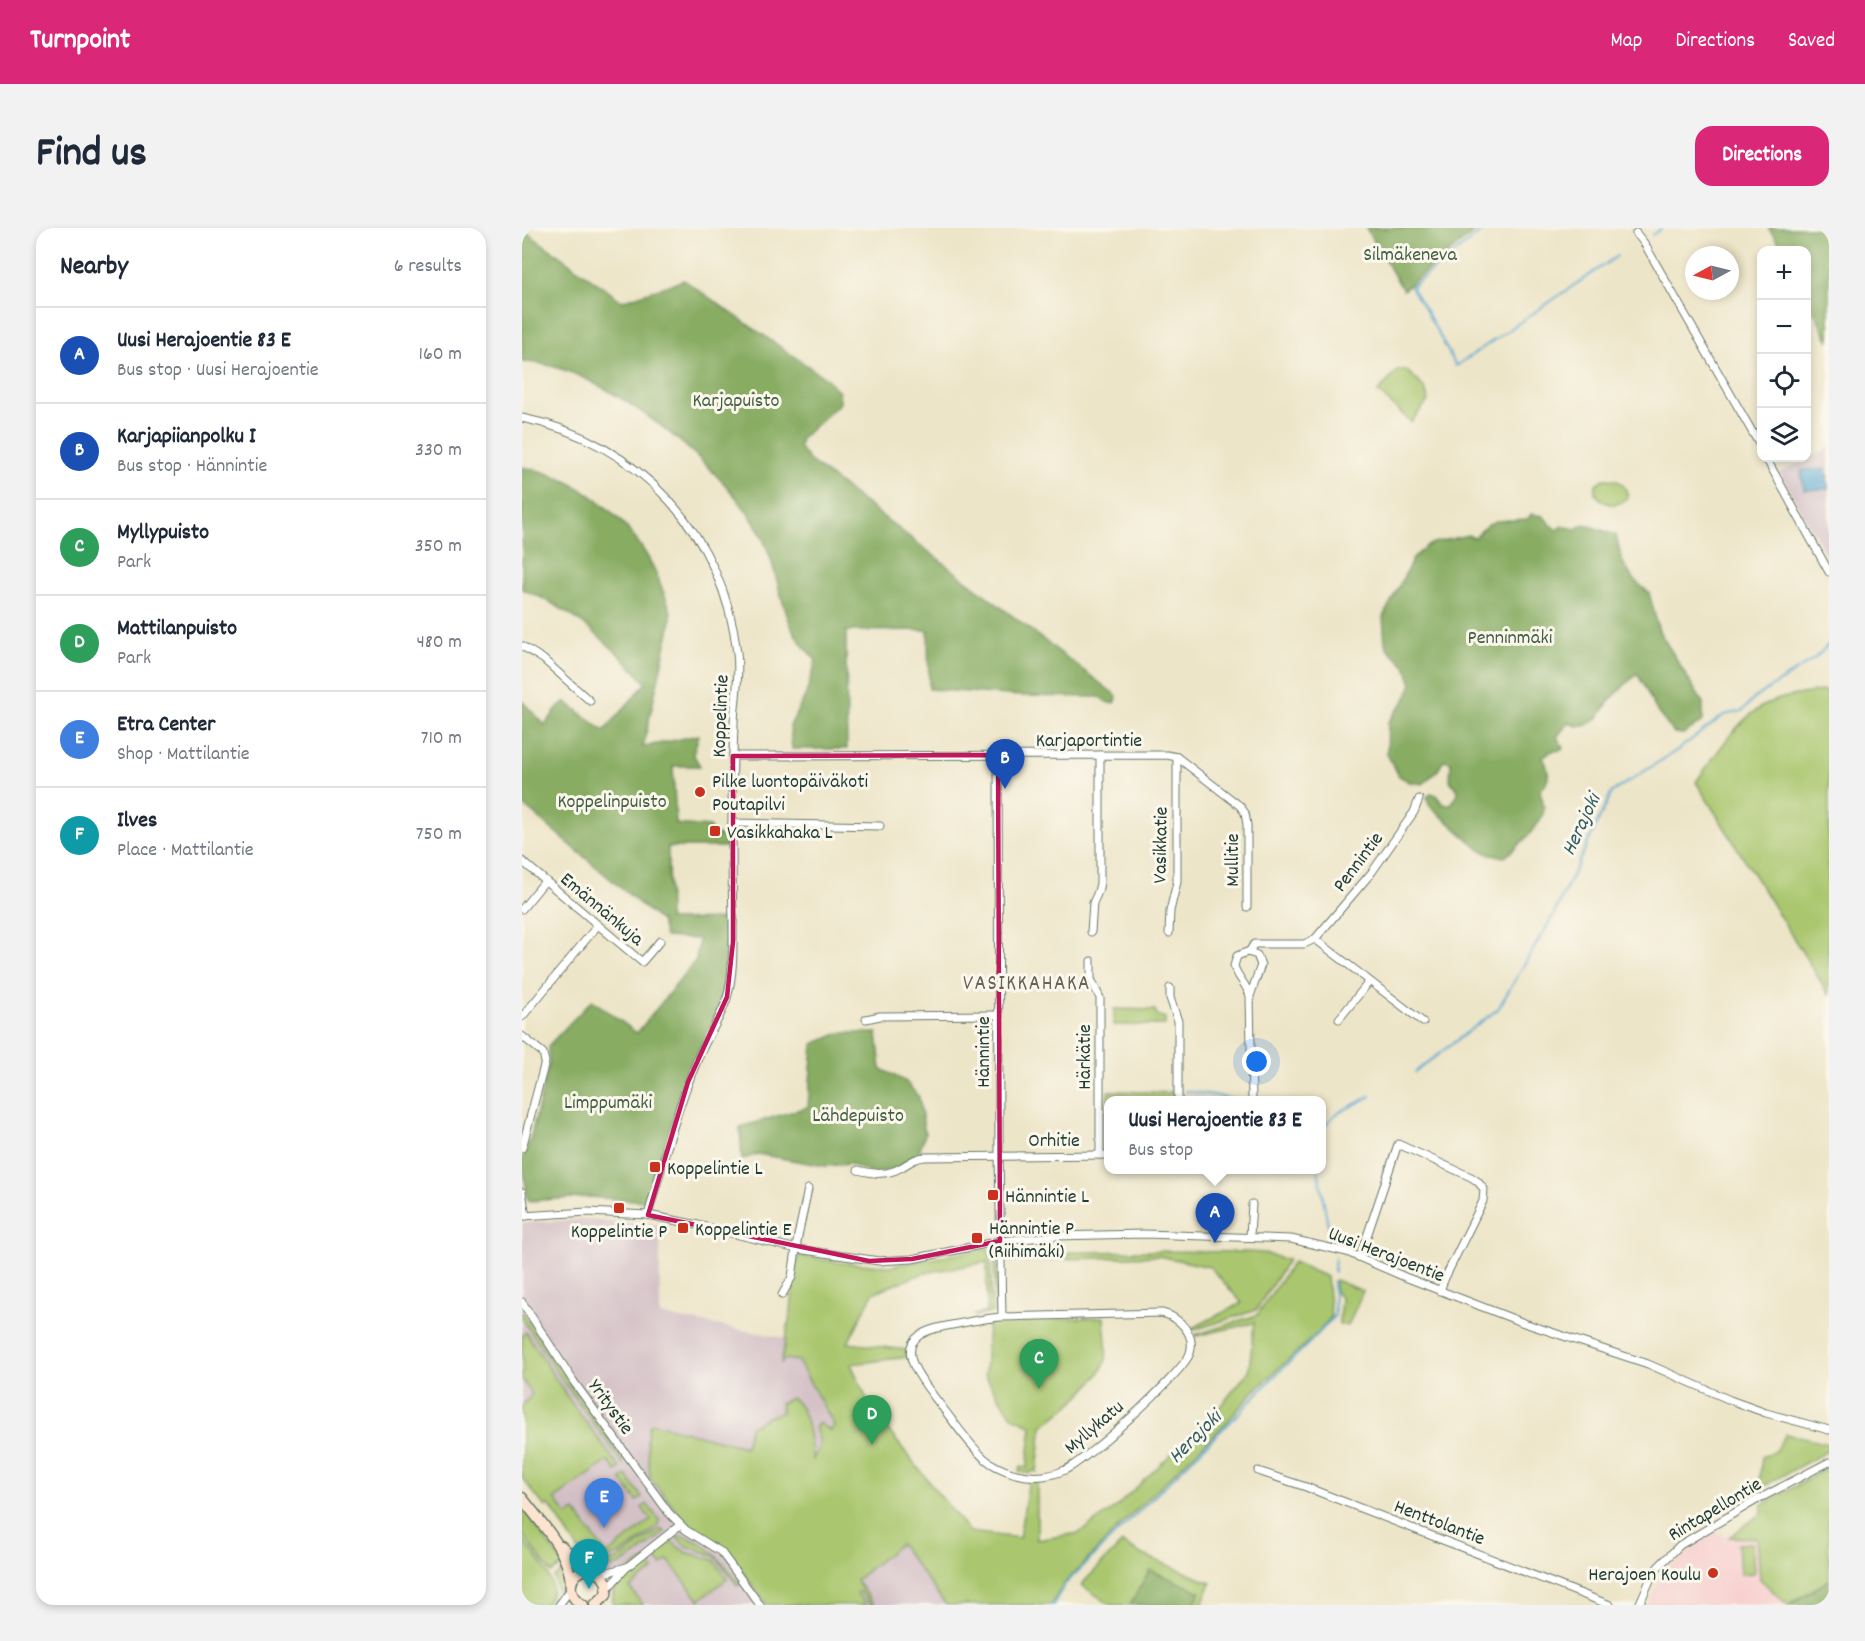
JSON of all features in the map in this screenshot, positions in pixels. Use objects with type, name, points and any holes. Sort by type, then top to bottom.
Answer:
[{"type":"street","points":[[1636,233],[1644,243],[1757,442]]},
{"type":"street","name":"Koppelintie","points":[[522,417],[565,429],[592,441],[623,459],[667,499],[692,529],[711,561],[719,580],[734,634],[738,673],[733,756],[733,942],[727,997],[718,1021],[697,1059],[688,1082],[648,1215]]},
{"type":"street","points":[[1768,462],[1829,572]]},
{"type":"street","points":[[522,646],[543,659],[590,701]]},
{"type":"street","name":"Hännintie","points":[[998,755],[1000,1241]]},
{"type":"street","points":[[1091,932],[1093,903],[1100,882],[1100,755]]},
{"type":"street","name":"Karjaportintie","points":[[733,756],[1167,755],[1177,758]]},
{"type":"street","name":"Mullitie","points":[[1177,758],[1240,806],[1245,813],[1247,907]]},
{"type":"street","name":"Vasikkatie","points":[[1169,933],[1170,911],[1177,882],[1177,758]]},
{"type":"street","name":"Pennintie","points":[[1315,939],[1372,872],[1414,812],[1419,799]]},
{"type":"street","points":[[732,824],[880,826]]},
{"type":"street","name":"Emännänkuja","points":[[522,861],[642,962],[660,941]]},
{"type":"street","points":[[522,909],[545,881]]},
{"type":"street","points":[[522,1017],[598,925]]},
{"type":"street","points":[[1252,1096],[1250,996],[1234,966],[1237,956],[1249,952],[1254,944],[1304,945],[1315,939],[1423,1022]]},
{"type":"street","points":[[1249,952],[1258,957],[1261,965],[1250,996]]},
{"type":"street","name":"Härkätie","points":[[1091,961],[1091,979],[1100,998],[1100,1155]]},
{"type":"street","points":[[1339,1019],[1369,982]]},
{"type":"street","points":[[1170,988],[1170,998],[1178,1021],[1178,1096]]},
{"type":"street","points":[[866,1020],[880,1016],[998,1015]]},
{"type":"street","points":[[522,1036],[543,1053],[545,1062],[522,1148]]},
{"type":"street","points":[[1360,1257],[1398,1144],[1477,1180],[1484,1189],[1483,1201],[1440,1291]]},
{"type":"street","name":"Orhitie","points":[[858,1170],[885,1174],[917,1158],[925,1157],[1104,1155]]},
{"type":"street","points":[[782,1295],[792,1277],[808,1189]]},
{"type":"street","points":[[522,1192],[524,1216]]},
{"type":"street","points":[[1250,1236],[1252,1204]]},
{"type":"street","name":"Uusi Herajoentie","points":[[524,1216],[588,1212],[648,1215],[797,1249],[854,1259],[888,1261],[1000,1241],[1054,1236],[1124,1234],[1250,1236],[1315,1243],[1360,1257],[1440,1291],[1533,1326],[1648,1364],[1686,1382],[1766,1413],[1829,1430]]},
{"type":"street","points":[[1000,1241],[1002,1317]]},
{"type":"street","name":"Yritystie","points":[[522,1302],[581,1391],[680,1525]]},
{"type":"street","name":"Myllykatu","points":[[1162,1313],[1177,1319],[1186,1329],[1191,1350],[1182,1366],[1110,1437],[1085,1458],[1057,1473],[1025,1476],[995,1466],[978,1452],[927,1386],[910,1357],[910,1348],[914,1340],[926,1331],[980,1319],[1002,1317],[1162,1313]]},
{"type":"street","name":"Rintapellontie","points":[[1639,1605],[1658,1567],[1680,1545],[1753,1502],[1829,1462]]},
{"type":"street","name":"Henttolantie","points":[[1257,1471],[1351,1504],[1610,1605]]},
{"type":"street","points":[[522,1498],[552,1538],[567,1565],[570,1587],[575,1600],[583,1605]]},
{"type":"street","points":[[595,1605],[607,1596],[627,1567],[680,1525],[721,1552],[760,1605]]},
{"type":"street","points":[[552,1538],[575,1559],[596,1571],[607,1584],[607,1596]]},
{"type":"street","points":[[559,1605],[577,1573],[627,1567]]},
{"type":"highlighted area","points":[[998,755],[1000,1241],[912,1259],[869,1261],[648,1215],[688,1082],[727,997],[733,942],[733,756]]},
{"type":"shaded area","points":[[1829,448],[1829,560],[1779,473],[1801,462],[1811,462],[1811,457]]},
{"type":"shaded area","points":[[585,1219],[660,1226],[660,1315],[786,1338],[900,1544],[946,1605],[620,1605],[522,1469],[522,1223]]},
{"type":"shaded area","name":"Herajoen Koulu","points":[[1716,1532],[1729,1537],[1758,1537],[1760,1579],[1788,1605],[1647,1605],[1671,1566]]},
{"type":"green space","name":"Silmäkeneva","points":[[1366,228],[1479,228],[1403,290]]},
{"type":"green space","points":[[1768,228],[1829,228],[1829,341],[1811,306],[1811,246],[1781,246]]},
{"type":"green space","name":"Karjapuisto","points":[[522,229],[622,301],[684,280],[828,380],[839,392],[840,403],[801,439],[799,447],[809,460],[1117,696],[1116,702],[1111,703],[1100,697],[1021,696],[929,689],[928,630],[846,631],[847,749],[792,749],[790,726],[806,694],[816,661],[794,632],[789,621],[764,541],[748,514],[725,484],[695,454],[661,426],[624,400],[588,380],[553,367],[522,362]]},
{"type":"green space","points":[[1398,370],[1406,370],[1414,377],[1427,396],[1428,401],[1411,422],[1378,392]]},
{"type":"green space","name":"Koppelinpuisto","points":[[522,467],[568,482],[590,495],[626,527],[654,568],[670,607],[671,622],[643,747],[699,735],[693,754],[700,766],[673,766],[676,824],[709,827],[714,834],[729,839],[729,846],[725,847],[668,847],[669,920],[729,919],[725,986],[717,1012],[683,1087],[648,1198],[645,1201],[589,1197],[528,1201],[522,1158],[530,1140],[549,1062],[548,1046],[592,1000],[637,1033],[696,960],[699,939],[665,937],[661,922],[522,804],[522,701],[545,725],[559,706],[566,702],[604,731],[646,683],[589,628],[557,606],[522,589]]},
{"type":"green space","points":[[1604,479],[1620,482],[1628,497],[1615,504],[1602,500],[1595,493],[1596,484]]},
{"type":"green space","name":"Penninmäki","points":[[1531,514],[1543,516],[1556,530],[1562,526],[1576,529],[1584,524],[1616,535],[1622,561],[1633,579],[1649,593],[1659,631],[1703,703],[1703,721],[1683,734],[1674,733],[1658,713],[1637,673],[1610,700],[1598,718],[1585,726],[1568,723],[1557,737],[1563,747],[1562,750],[1552,751],[1543,756],[1548,778],[1540,790],[1544,807],[1543,815],[1529,835],[1505,857],[1490,855],[1479,849],[1429,805],[1427,797],[1431,793],[1436,795],[1443,804],[1451,804],[1457,796],[1458,790],[1450,781],[1451,762],[1444,760],[1438,770],[1423,784],[1410,782],[1399,776],[1387,754],[1388,722],[1405,700],[1412,684],[1406,667],[1388,649],[1385,642],[1383,617],[1413,559],[1425,547],[1468,535],[1474,538],[1487,525],[1496,521],[1528,519]]},
{"type":"green space","points":[[1829,690],[1829,995],[1696,782],[1728,738],[1758,709],[1784,698]]},
{"type":"green space","points":[[1114,1009],[1155,1010],[1157,1015],[1165,1018],[1165,1025],[1114,1025]]},
{"type":"green space","name":"Lähdepuisto","points":[[840,1033],[877,1033],[881,1069],[905,1081],[919,1097],[925,1134],[917,1158],[901,1168],[872,1174],[851,1164],[825,1166],[757,1154],[742,1160],[740,1127],[808,1107],[813,1044]]},
{"type":"green space","points":[[1108,1091],[1176,1093],[1176,1096],[1108,1096]]},
{"type":"green space","points":[[988,1248],[992,1313],[974,1315],[987,1312],[987,1262],[924,1273],[873,1293],[848,1343],[907,1350],[907,1357],[851,1364],[872,1410],[969,1532],[1019,1538],[1029,1480],[1037,1480],[1037,1540],[1079,1533],[1115,1508],[1218,1409],[1249,1371],[1254,1323],[1195,1335],[1257,1315],[1293,1262],[1327,1277],[1331,1317],[1319,1332],[1252,1393],[1225,1424],[1131,1515],[1065,1583],[1051,1605],[946,1605],[900,1544],[856,1580],[874,1605],[870,1605],[860,1591],[857,1593],[866,1605],[767,1605],[727,1550],[687,1524],[650,1478],[647,1439],[649,1426],[652,1423],[745,1447],[750,1427],[782,1412],[780,1404],[791,1398],[802,1410],[805,1418],[813,1460],[820,1443],[815,1427],[819,1423],[831,1431],[834,1425],[798,1361],[786,1359],[781,1363],[799,1255],[843,1263],[891,1266]]},
{"type":"green space","points":[[1250,1252],[1288,1260],[1256,1310],[1194,1330],[1190,1329],[1242,1303],[1210,1267],[1159,1256],[1004,1261],[1005,1257],[1045,1253]]},
{"type":"green space","points":[[997,1258],[999,1302],[996,1311],[994,1259]]},
{"type":"green space","points":[[1335,1280],[1363,1291],[1348,1326],[1339,1324],[1341,1298],[1335,1292]]},
{"type":"green space","points":[[522,1311],[624,1460],[623,1464],[563,1381],[522,1318]]},
{"type":"green space","points":[[1104,1317],[1106,1359],[1102,1368],[1078,1397],[1042,1426],[1037,1472],[1032,1471],[1030,1474],[1019,1472],[1021,1467],[1027,1468],[1032,1426],[1013,1417],[985,1375],[988,1325],[982,1325],[981,1322]]},
{"type":"green space","points":[[526,1332],[568,1398],[620,1468],[616,1471],[608,1461],[555,1499],[567,1516],[575,1511],[607,1555],[651,1520],[642,1508],[647,1504],[659,1520],[658,1526],[618,1555],[604,1558],[581,1554],[549,1504],[545,1507],[522,1478],[522,1406],[532,1394],[522,1379],[522,1335]]},
{"type":"green space","points":[[1786,1434],[1829,1444],[1829,1450],[1762,1487],[1759,1485],[1762,1457],[1775,1451]]},
{"type":"green space","points":[[1829,1467],[1829,1580],[1788,1605],[1760,1579],[1757,1538],[1729,1537],[1762,1513],[1762,1505]]},
{"type":"green space","points":[[626,1475],[642,1497],[637,1501],[621,1479]]},
{"type":"green space","points":[[522,1507],[564,1565],[551,1573],[522,1534]]},
{"type":"green space","points":[[659,1530],[665,1532],[638,1554],[615,1567],[601,1567],[581,1559],[616,1561]]},
{"type":"green space","points":[[682,1536],[708,1549],[722,1562],[740,1584],[738,1586],[715,1556],[687,1546],[676,1537]]},
{"type":"green space","points":[[522,1540],[541,1563],[550,1581],[552,1590],[550,1598],[544,1605],[522,1605]]},
{"type":"green space","points":[[671,1541],[685,1552],[714,1560],[727,1579],[699,1600],[668,1560],[661,1565],[655,1557],[655,1552]]},
{"type":"green space","points":[[1122,1543],[1139,1553],[1211,1583],[1202,1605],[1194,1605],[1199,1592],[1150,1571],[1130,1605],[1111,1605],[1081,1585]]},
{"type":"green space","points":[[1752,1543],[1754,1573],[1740,1574],[1738,1544]]},
{"type":"green space","points":[[642,1561],[647,1562],[654,1570],[630,1588],[643,1605],[613,1605],[612,1597],[616,1585],[625,1574]]},
{"type":"green space","points":[[565,1569],[566,1584],[561,1598],[558,1595],[554,1577]]},
{"type":"green space","points":[[1150,1570],[1200,1592],[1194,1605],[1130,1605]]},
{"type":"green space","points":[[1829,1580],[1829,1605],[1790,1605]]},
{"type":"water","points":[[1826,469],[1828,489],[1804,490],[1801,472],[1803,470]]},
{"type":"waterway","points":[[1486,228],[1411,287],[1456,366],[1617,256]]},
{"type":"waterway","points":[[1652,235],[1662,228]]},
{"type":"waterway","name":"Herajoki","points":[[1415,1072],[1498,1009],[1554,914],[1612,792],[1679,749],[1724,715],[1742,711],[1756,697],[1814,659],[1829,644]]},
{"type":"waterway","points":[[1185,1091],[1218,1096]]},
{"type":"waterway","name":"Herajoki","points":[[1326,1124],[1336,1114],[1371,1096]]},
{"type":"waterway","name":"Herajoki","points":[[1319,1174],[1328,1225],[1334,1240]]},
{"type":"waterway","name":"Herajoki","points":[[1334,1272],[1335,1257]]},
{"type":"waterway","name":"Herajoki","points":[[1053,1605],[1065,1584],[1335,1315],[1333,1281]]},
{"type":"place","name":"Karjapiianpolku I","points":[[1005,789]]},
{"type":"place","name":"Pilke luontopäiväkoti Poutapilvi","points":[[700,792]]},
{"type":"place","name":"Vasikkahaka L","points":[[715,831]]},
{"type":"place","name":"Koppelintie L","points":[[655,1167]]},
{"type":"place","name":"Hännintie L","points":[[993,1195]]},
{"type":"place","name":"Koppelintie P","points":[[619,1208]]},
{"type":"place","name":"Koppelintie E","points":[[683,1228]]},
{"type":"place","name":"Hännintie P (Riihimäki)","points":[[977,1238]]},
{"type":"place","name":"Uusi Herajoentie 83 E","points":[[1215,1243]]},
{"type":"place","name":"Myllypuisto","points":[[1039,1389]]},
{"type":"place","name":"Mattilanpuisto","points":[[872,1445]]},
{"type":"place","name":"Etra Center","points":[[604,1528]]},
{"type":"place","name":"Herajoen Koulu","points":[[1713,1573]]},
{"type":"place","name":"Ilves","points":[[589,1589]]},
{"type":"district","name":"VASIKKAHAKA","points":[[1027,982]]},
{"type":"park label","name":"Limppumäki","points":[[608,1101]]}]
